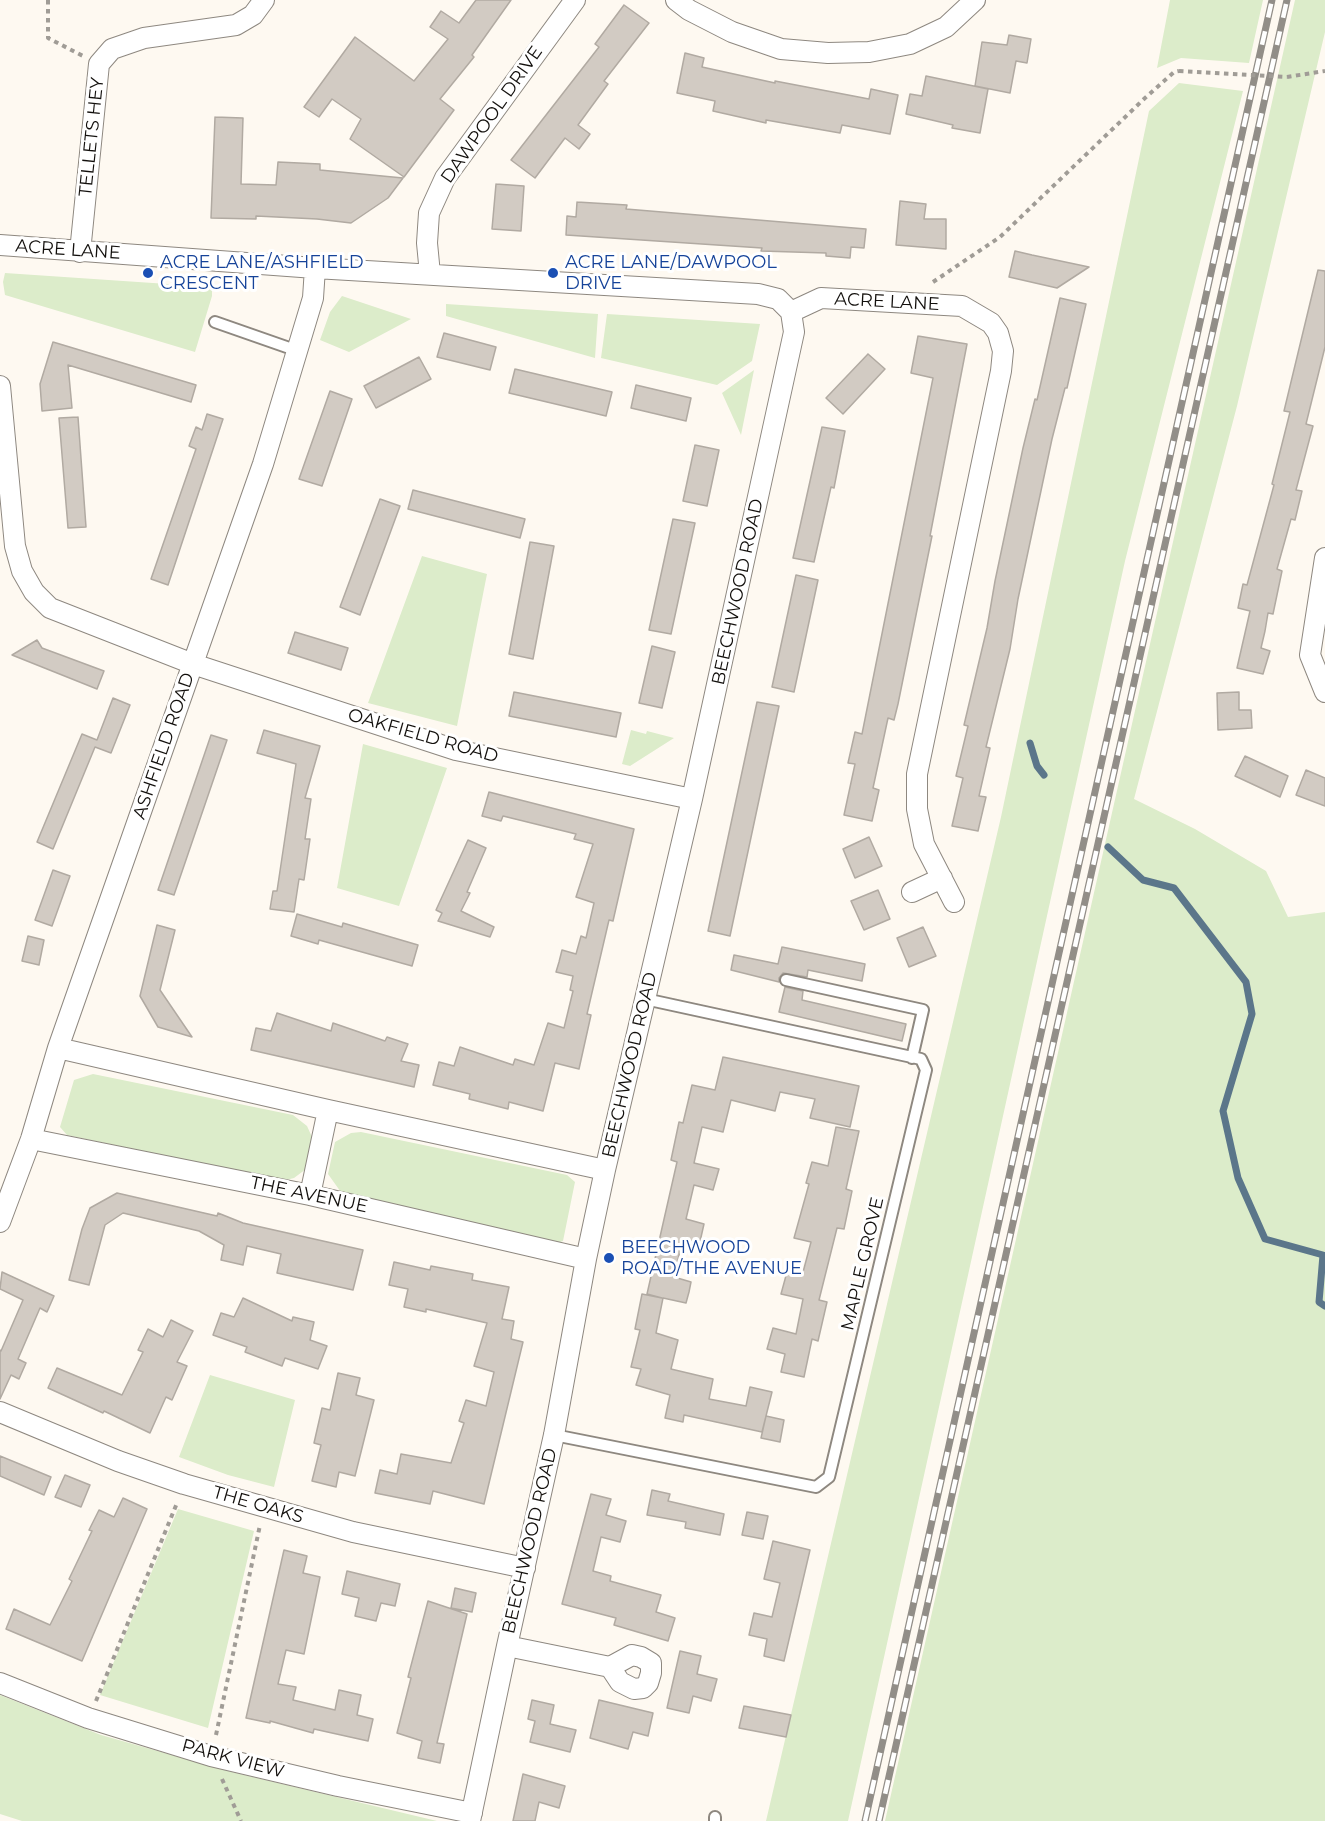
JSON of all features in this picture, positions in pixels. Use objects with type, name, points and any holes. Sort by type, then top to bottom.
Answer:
[{"type":"street","name":"TELLETS HEY","points":[[80,252],[99,64],[112,49],[144,38],[236,25],[253,15],[264,0]]},
{"type":"street","name":"DAWPOOL DRIVE","points":[[430,274],[427,243],[429,213],[446,178],[575,0]]},
{"type":"street","points":[[676,0],[689,10],[732,32],[781,49],[828,53],[869,52],[910,45],[946,27],[975,0]]},
{"type":"street","name":"ACRE LANE","points":[[0,245],[315,268],[758,294],[777,299],[791,312],[821,298],[963,306],[991,323],[998,333],[1003,351],[1001,371],[917,774],[917,809],[924,844],[954,903]]},
{"type":"street","name":"ASHFIELD ROAD","points":[[0,1222],[31,1139],[58,1048],[263,464],[314,298],[315,268]]},
{"type":"street","name":"BEECHWOOD ROAD","points":[[471,1817],[554,1435],[586,1259],[605,1170],[692,799],[794,332],[791,312]]},
{"type":"street","name":"OAKFIELD ROAD","points":[[0,386],[15,546],[22,571],[34,592],[50,608],[193,664],[456,750],[692,799]]},
{"type":"street","points":[[1325,558],[1310,655],[1325,692]]},
{"type":"street","points":[[912,892],[942,878]]},
{"type":"street","points":[[58,1048],[605,1170]]},
{"type":"street","points":[[310,1194],[328,1110]]},
{"type":"street","name":"THE AVENUE","points":[[31,1139],[310,1194],[586,1259]]},
{"type":"street","name":"THE OAKS","points":[[0,1412],[118,1461],[184,1484],[353,1532],[525,1568]]},
{"type":"street","points":[[507,1646],[610,1667]]},
{"type":"street","name":"PARK VIEW","points":[[0,1683],[88,1718],[211,1756],[471,1817]]},
{"type":"lane","points":[[215,322],[298,351]]},
{"type":"lane","points":[[645,999],[912,1058],[923,1010],[786,980]]},
{"type":"lane","name":"MAPLE GROVE","points":[[554,1435],[816,1487],[829,1477],[926,1070],[921,1059],[912,1058]]},
{"type":"path","points":[[48,0],[48,38],[99,64]]},
{"type":"path","points":[[932,283],[1000,237],[1174,72],[1287,77],[1325,71]]},
{"type":"path","points":[[88,1718],[184,1484]]},
{"type":"path","points":[[241,1821],[211,1756],[264,1507]]},
{"type":"green space","points":[[1170,0],[1263,0],[1249,63],[1181,58],[1157,68]]},
{"type":"green space","points":[[1295,0],[1325,0],[1325,32],[1237,406],[1134,799],[1195,829],[1266,871],[1288,917],[1325,912],[1325,1821],[885,1821]]},
{"type":"green space","points":[[1179,83],[1243,91],[1125,561],[848,1821],[766,1821],[1001,817],[1149,111]]},
{"type":"green space","points":[[5,273],[212,287],[212,296],[195,352],[5,295],[3,282]]},
{"type":"green space","points":[[342,296],[411,319],[349,352],[320,340],[330,312]]},
{"type":"green space","points":[[446,304],[598,314],[595,358],[446,316]]},
{"type":"green space","points":[[607,314],[760,324],[752,361],[717,385],[601,358]]},
{"type":"green space","points":[[754,370],[741,435],[722,393]]},
{"type":"green space","points":[[422,556],[487,574],[457,726],[368,703]]},
{"type":"green space","points":[[631,730],[646,734],[647,731],[674,738],[630,766],[622,764]]},
{"type":"green space","points":[[363,744],[447,768],[399,906],[337,888]]},
{"type":"green space","points":[[93,1074],[293,1115],[307,1126],[312,1137],[306,1169],[294,1178],[282,1181],[67,1135],[60,1127],[74,1080]]},
{"type":"green space","points":[[361,1132],[567,1175],[575,1182],[563,1241],[554,1244],[343,1195],[328,1174],[335,1142],[351,1133]]},
{"type":"green space","points":[[210,1375],[295,1400],[274,1487],[228,1475],[179,1457]]},
{"type":"green space","points":[[178,1509],[254,1531],[208,1728],[100,1695]]},
{"type":"green space","points":[[0,1695],[101,1735],[232,1772],[437,1821],[22,1821],[0,1814]]},
{"type":"building","points":[[476,0],[511,0],[472,55],[474,57],[440,99],[454,110],[404,177],[350,139],[361,119],[332,99],[319,117],[304,107],[355,37],[414,81],[448,39],[430,27],[441,11],[459,23]]},
{"type":"building","points":[[624,5],[649,23],[604,81],[608,84],[578,125],[590,134],[585,141],[579,149],[565,138],[535,178],[511,160],[599,47],[595,44]]},
{"type":"building","points":[[1009,35],[1031,39],[1027,63],[1016,61],[1010,93],[975,86],[982,42],[1007,45]]},
{"type":"building","points":[[685,53],[704,58],[702,67],[775,83],[775,81],[869,99],[871,89],[898,95],[890,134],[842,125],[840,133],[766,120],[766,123],[713,111],[715,101],[677,93]]},
{"type":"building","points":[[926,76],[988,89],[980,133],[952,128],[953,125],[906,114],[910,94],[922,96]]},
{"type":"building","points":[[215,117],[243,118],[241,184],[276,185],[278,162],[320,164],[320,170],[403,178],[388,198],[351,223],[256,216],[256,219],[211,218]]},
{"type":"building","points":[[496,184],[524,186],[521,231],[492,229]]},
{"type":"building","points":[[900,201],[926,204],[924,219],[946,219],[946,249],[896,245]]},
{"type":"building","points":[[577,202],[627,205],[626,209],[866,229],[864,248],[851,247],[850,258],[826,256],[826,253],[761,251],[762,248],[566,235],[567,216],[576,217]]},
{"type":"building","points":[[1015,251],[1089,267],[1057,288],[1009,277]]},
{"type":"building","points":[[1318,270],[1325,271],[1325,347],[1306,424],[1313,426],[1296,490],[1302,491],[1295,520],[1291,519],[1277,569],[1282,571],[1273,614],[1268,613],[1261,648],[1270,651],[1263,674],[1237,668],[1250,611],[1238,608],[1243,584],[1247,585],[1274,485],[1272,484],[1290,412],[1284,411]]},
{"type":"building","points":[[1060,298],[1086,304],[1067,388],[1065,388],[1052,439],[1018,599],[1010,649],[986,747],[990,748],[979,796],[986,797],[978,831],[952,826],[963,778],[956,776],[968,726],[964,725],[987,628],[1023,448],[1035,399],[1037,400]]},
{"type":"building","points":[[444,333],[496,347],[490,370],[437,357]]},
{"type":"building","points":[[918,336],[967,344],[898,704],[894,720],[888,718],[873,788],[879,790],[872,821],[844,815],[855,764],[848,763],[855,732],[862,734],[933,378],[911,373]]},
{"type":"building","points":[[53,342],[196,385],[191,402],[68,365],[72,408],[42,411],[40,384]]},
{"type":"building","points":[[868,354],[885,369],[843,414],[826,398]]},
{"type":"building","points":[[419,357],[431,379],[376,408],[364,386]]},
{"type":"building","points":[[515,369],[612,392],[606,416],[509,393]]},
{"type":"building","points":[[636,385],[691,398],[686,421],[631,408]]},
{"type":"building","points":[[330,391],[352,399],[322,486],[299,479]]},
{"type":"building","points":[[207,414],[223,419],[168,585],[151,579],[196,449],[189,446],[196,427],[202,430]]},
{"type":"building","points":[[78,417],[86,527],[68,528],[59,418]]},
{"type":"building","points":[[822,427],[845,431],[834,488],[831,487],[814,562],[793,558]]},
{"type":"building","points":[[695,445],[719,450],[707,506],[683,501]]},
{"type":"building","points":[[413,490],[525,519],[520,538],[408,509]]},
{"type":"building","points":[[380,499],[400,506],[360,615],[340,607]]},
{"type":"building","points":[[673,519],[695,523],[671,634],[649,630]]},
{"type":"building","points":[[530,542],[554,546],[533,659],[509,654]]},
{"type":"building","points":[[796,575],[818,580],[794,692],[772,687]]},
{"type":"building","points":[[295,632],[348,648],[341,670],[288,653]]},
{"type":"building","points":[[37,640],[42,648],[104,671],[97,689],[12,655]]},
{"type":"building","points":[[652,646],[675,652],[662,708],[639,703]]},
{"type":"building","points":[[514,692],[621,713],[616,737],[509,716]]},
{"type":"building","points":[[1239,692],[1239,710],[1251,710],[1252,728],[1218,730],[1217,693]]},
{"type":"building","points":[[113,698],[130,705],[111,753],[95,747],[53,849],[37,842],[82,734],[97,740]]},
{"type":"building","points":[[757,702],[779,706],[730,936],[708,931]]},
{"type":"building","points":[[264,730],[320,746],[305,798],[311,799],[305,839],[310,839],[304,880],[299,879],[294,912],[270,909],[273,891],[277,891],[296,764],[257,753]]},
{"type":"building","points":[[211,735],[227,740],[174,895],[158,890]]},
{"type":"building","points":[[1245,756],[1288,776],[1280,797],[1235,776]]},
{"type":"building","points":[[1306,770],[1325,778],[1325,806],[1296,795]]},
{"type":"building","points":[[489,792],[634,829],[613,921],[609,920],[587,1014],[591,1015],[579,1069],[555,1063],[543,1111],[509,1102],[508,1109],[469,1099],[470,1094],[433,1085],[439,1062],[454,1066],[460,1047],[513,1065],[515,1059],[534,1065],[548,1023],[564,1028],[573,991],[570,990],[573,976],[556,972],[562,950],[576,954],[581,936],[586,938],[594,903],[576,897],[593,844],[574,839],[576,834],[503,816],[501,821],[482,816]]},
{"type":"building","points":[[869,837],[882,866],[855,878],[843,849]]},
{"type":"building","points":[[468,840],[486,848],[461,911],[494,927],[490,937],[438,921],[442,913],[436,910]]},
{"type":"building","points":[[53,870],[70,876],[52,926],[35,920]]},
{"type":"building","points":[[878,890],[890,919],[864,930],[851,901]]},
{"type":"building","points":[[297,914],[342,927],[343,923],[418,945],[412,966],[319,940],[318,944],[291,936]]},
{"type":"building","points":[[157,925],[175,930],[160,990],[192,1037],[158,1027],[140,996]]},
{"type":"building","points":[[923,927],[936,956],[909,967],[897,938]]},
{"type":"building","points":[[28,936],[44,940],[39,965],[22,961]]},
{"type":"building","points":[[782,947],[865,964],[862,981],[808,970],[807,977],[783,973],[779,982],[731,970],[734,955],[778,964]]},
{"type":"building","points":[[785,987],[803,991],[802,1000],[906,1024],[902,1041],[779,1012]]},
{"type":"building","points":[[277,1013],[331,1031],[333,1023],[385,1041],[387,1037],[408,1044],[401,1061],[419,1065],[414,1087],[251,1050],[256,1028],[271,1031]]},
{"type":"building","points":[[723,1057],[859,1086],[850,1127],[810,1118],[815,1099],[780,1092],[775,1111],[731,1100],[723,1132],[702,1127],[694,1163],[719,1169],[713,1190],[694,1185],[686,1219],[704,1224],[699,1246],[682,1242],[674,1277],[691,1282],[689,1292],[686,1303],[663,1298],[656,1333],[678,1340],[671,1369],[713,1379],[709,1399],[746,1406],[750,1387],[772,1392],[762,1432],[684,1415],[683,1422],[665,1418],[670,1395],[636,1385],[641,1369],[631,1367],[640,1330],[635,1329],[642,1294],[662,1298],[647,1294],[677,1162],[671,1160],[679,1122],[683,1123],[692,1085],[715,1090]]},
{"type":"building","points":[[836,1127],[859,1131],[846,1189],[852,1191],[844,1229],[837,1228],[819,1300],[827,1302],[818,1341],[812,1339],[804,1377],[781,1372],[785,1354],[767,1349],[773,1328],[796,1334],[803,1299],[781,1294],[787,1272],[802,1276],[811,1242],[794,1238],[809,1184],[806,1183],[812,1162],[828,1166]]},
{"type":"building","points":[[117,1193],[217,1216],[218,1213],[243,1223],[363,1250],[353,1290],[277,1273],[281,1254],[247,1246],[243,1265],[221,1260],[224,1245],[199,1231],[123,1213],[105,1225],[89,1285],[69,1280],[82,1229],[90,1208]]},
{"type":"building","points":[[394,1262],[430,1270],[431,1266],[473,1274],[472,1280],[509,1287],[502,1319],[514,1321],[511,1339],[523,1342],[484,1504],[433,1491],[430,1504],[375,1493],[380,1470],[397,1474],[401,1454],[451,1463],[464,1423],[459,1421],[466,1400],[486,1406],[494,1372],[474,1366],[487,1323],[426,1309],[426,1312],[404,1307],[408,1289],[389,1285]]},
{"type":"building","points":[[2,1272],[54,1296],[47,1312],[40,1308],[18,1359],[26,1363],[19,1379],[11,1375],[0,1399],[0,1350],[23,1300],[0,1289]]},
{"type":"building","points":[[243,1298],[292,1321],[293,1317],[314,1322],[310,1340],[327,1346],[318,1369],[285,1358],[282,1366],[245,1352],[247,1347],[213,1335],[221,1313],[234,1317]]},
{"type":"building","points":[[171,1320],[193,1331],[177,1362],[187,1366],[172,1400],[166,1397],[150,1433],[48,1388],[57,1368],[122,1395],[143,1352],[138,1350],[148,1329],[163,1337]]},
{"type":"building","points":[[338,1373],[360,1378],[356,1395],[374,1400],[355,1476],[339,1472],[336,1487],[312,1481],[321,1445],[314,1443],[322,1408],[330,1410]]},
{"type":"building","points":[[766,1416],[784,1420],[780,1442],[761,1438]]},
{"type":"building","points":[[0,1456],[51,1477],[44,1495],[0,1476]]},
{"type":"building","points":[[65,1475],[90,1485],[81,1507],[55,1497]]},
{"type":"building","points":[[652,1490],[670,1494],[668,1501],[724,1514],[720,1535],[685,1528],[686,1522],[647,1515]]},
{"type":"building","points":[[591,1494],[611,1499],[606,1515],[626,1521],[620,1542],[601,1537],[593,1571],[611,1576],[610,1581],[661,1595],[656,1612],[675,1618],[668,1641],[614,1625],[616,1618],[562,1604]]},
{"type":"building","points":[[123,1498],[147,1509],[82,1661],[6,1629],[14,1609],[50,1625],[72,1581],[69,1579],[92,1531],[89,1530],[99,1510],[114,1517]]},
{"type":"building","points":[[747,1512],[768,1516],[763,1539],[742,1535]]},
{"type":"building","points":[[773,1541],[810,1550],[784,1661],[764,1656],[767,1639],[749,1635],[754,1613],[772,1617],[780,1583],[764,1579]]},
{"type":"building","points":[[284,1550],[307,1556],[303,1573],[320,1577],[304,1654],[286,1650],[278,1684],[296,1687],[293,1700],[335,1710],[339,1690],[361,1695],[357,1715],[373,1719],[368,1741],[314,1729],[313,1733],[270,1721],[270,1723],[246,1718]]},
{"type":"building","points":[[347,1571],[400,1584],[395,1606],[381,1603],[376,1621],[355,1616],[359,1598],[342,1594]]},
{"type":"building","points":[[455,1588],[476,1593],[472,1612],[451,1608]]},
{"type":"building","points":[[428,1601],[467,1614],[437,1743],[444,1744],[440,1763],[418,1758],[422,1741],[397,1733],[411,1678],[408,1677]]},
{"type":"building","points":[[680,1651],[701,1656],[697,1674],[717,1679],[711,1701],[693,1696],[689,1713],[667,1708]]},
{"type":"building","points":[[532,1700],[554,1705],[550,1724],[576,1730],[570,1752],[530,1742],[535,1721],[528,1719]]},
{"type":"building","points":[[599,1700],[653,1713],[648,1736],[633,1732],[628,1749],[590,1738]]},
{"type":"building","points":[[744,1706],[791,1715],[786,1737],[739,1728]]},
{"type":"building","points":[[523,1774],[565,1786],[559,1808],[539,1802],[535,1821],[513,1821]]},
{"type":"waterway","points":[[1030,743],[1037,766],[1044,775]]},
{"type":"waterway","points":[[1108,847],[1143,880],[1174,888],[1246,982],[1252,1014],[1223,1111],[1238,1178],[1265,1239],[1323,1255],[1319,1302],[1325,1306]]},
{"type":"railway","points":[[865,1821],[1272,0]]},
{"type":"railway","points":[[879,1821],[1287,0]]},
{"type":"place","name":"ACRE LANE/ASHFIELD CRESCENT","points":[[148,273]]},
{"type":"place","name":"ACRE LANE/DAWPOOL DRIVE","points":[[553,273]]},
{"type":"place","name":"BEECHWOOD ROAD/THE AVENUE","points":[[609,1258]]}]
